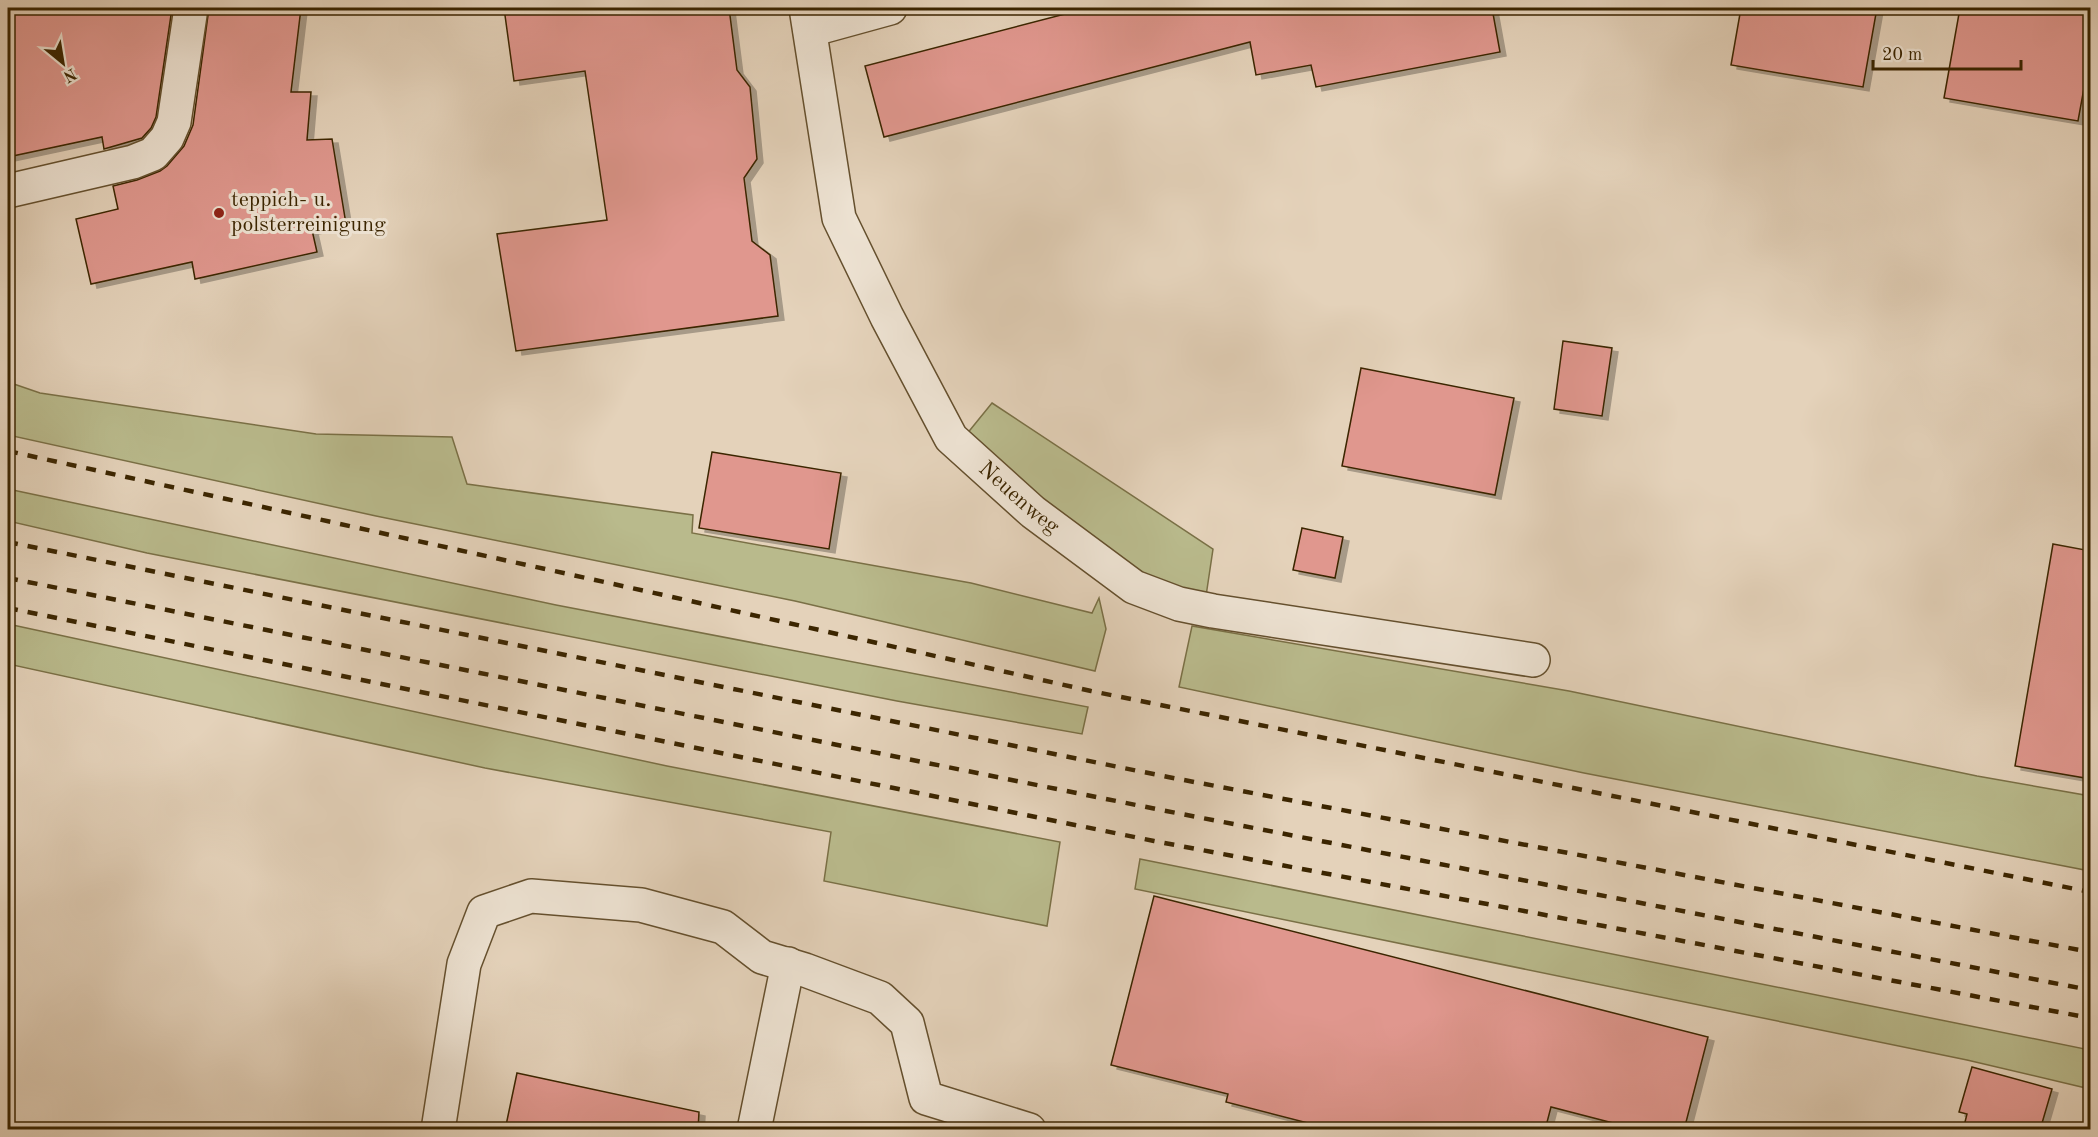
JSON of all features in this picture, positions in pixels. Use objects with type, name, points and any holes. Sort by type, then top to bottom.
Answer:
[{"type":"street","points":[[8,191],[133,162],[153,154],[167,138],[174,122],[190,8]]},
{"type":"street","points":[[808,19],[890,8]]},
{"type":"street","name":"Neuenweg","points":[[808,19],[839,218],[887,317],[951,438],[1033,512],[1134,587],[1179,604],[1533,660]]},
{"type":"street","points":[[438,1130],[464,964],[484,912],[531,896],[640,905],[723,927],[762,957],[788,964],[880,998],[907,1023],[926,1098],[1029,1130]]},
{"type":"street","points":[[754,1130],[788,964]]},
{"type":"green space","points":[[8,382],[40,393],[316,434],[452,437],[467,484],[693,515],[692,533],[971,583],[1092,613],[1099,598],[1106,629],[1095,671],[795,601],[376,516],[8,435]]},
{"type":"green space","points":[[992,403],[1213,549],[1206,596],[1169,585],[1109,556],[966,435]]},
{"type":"green space","points":[[8,489],[556,605],[1088,707],[1082,734],[897,701],[147,553],[8,521]]},
{"type":"green space","points":[[8,624],[667,766],[1060,842],[1047,926],[824,881],[831,832],[485,768],[8,664]]},
{"type":"green space","points":[[1192,626],[1569,691],[1977,776],[2090,796],[2090,871],[1584,773],[1179,687]]},
{"type":"green space","points":[[1140,859],[2090,1050],[2090,1089],[1967,1060],[1135,889]]},
{"type":"building","points":[[15,8],[172,8],[156,117],[151,128],[142,138],[104,149],[102,137],[8,157],[8,55]]},
{"type":"building","points":[[209,8],[301,8],[291,92],[311,92],[307,140],[332,139],[346,224],[312,230],[317,252],[195,279],[192,262],[91,284],[76,219],[118,209],[113,186],[160,171],[184,146],[193,125]]},
{"type":"building","points":[[504,8],[729,8],[737,70],[750,87],[757,159],[744,178],[752,241],[770,255],[778,316],[516,351],[497,234],[607,220],[585,71],[514,81]]},
{"type":"building","points":[[1088,8],[1492,8],[1500,52],[1316,87],[1311,65],[1256,75],[1250,42],[884,137],[865,66]]},
{"type":"building","points":[[1741,8],[1877,8],[1863,87],[1731,65]]},
{"type":"building","points":[[1960,8],[2091,8],[2091,89],[2084,88],[2078,121],[1944,98]]},
{"type":"building","points":[[1563,341],[1612,348],[1602,416],[1554,409]]},
{"type":"building","points":[[1361,368],[1514,398],[1495,495],[1342,466]]},
{"type":"building","points":[[712,452],[841,473],[829,549],[699,528]]},
{"type":"building","points":[[1302,528],[1343,537],[1335,578],[1293,570]]},
{"type":"building","points":[[2053,544],[2091,551],[2091,779],[2015,766]]},
{"type":"building","points":[[1154,896],[1708,1037],[1684,1130],[1640,1130],[1551,1107],[1545,1130],[1335,1130],[1226,1102],[1228,1094],[1111,1065]]},
{"type":"building","points":[[1972,1067],[2052,1089],[2040,1130],[1963,1130],[1967,1114],[1959,1112]]},
{"type":"building","points":[[517,1073],[699,1112],[698,1130],[505,1130]]},
{"type":"railway","points":[[8,451],[1091,691],[2090,892]]},
{"type":"railway","points":[[8,542],[1168,777],[2090,952]]},
{"type":"railway","points":[[8,578],[1161,810],[2090,990]]},
{"type":"railway","points":[[8,608],[1154,841],[2090,1018]]},
{"type":"place","name":"teppich- u. polsterreinigung","points":[[219,213]]}]
